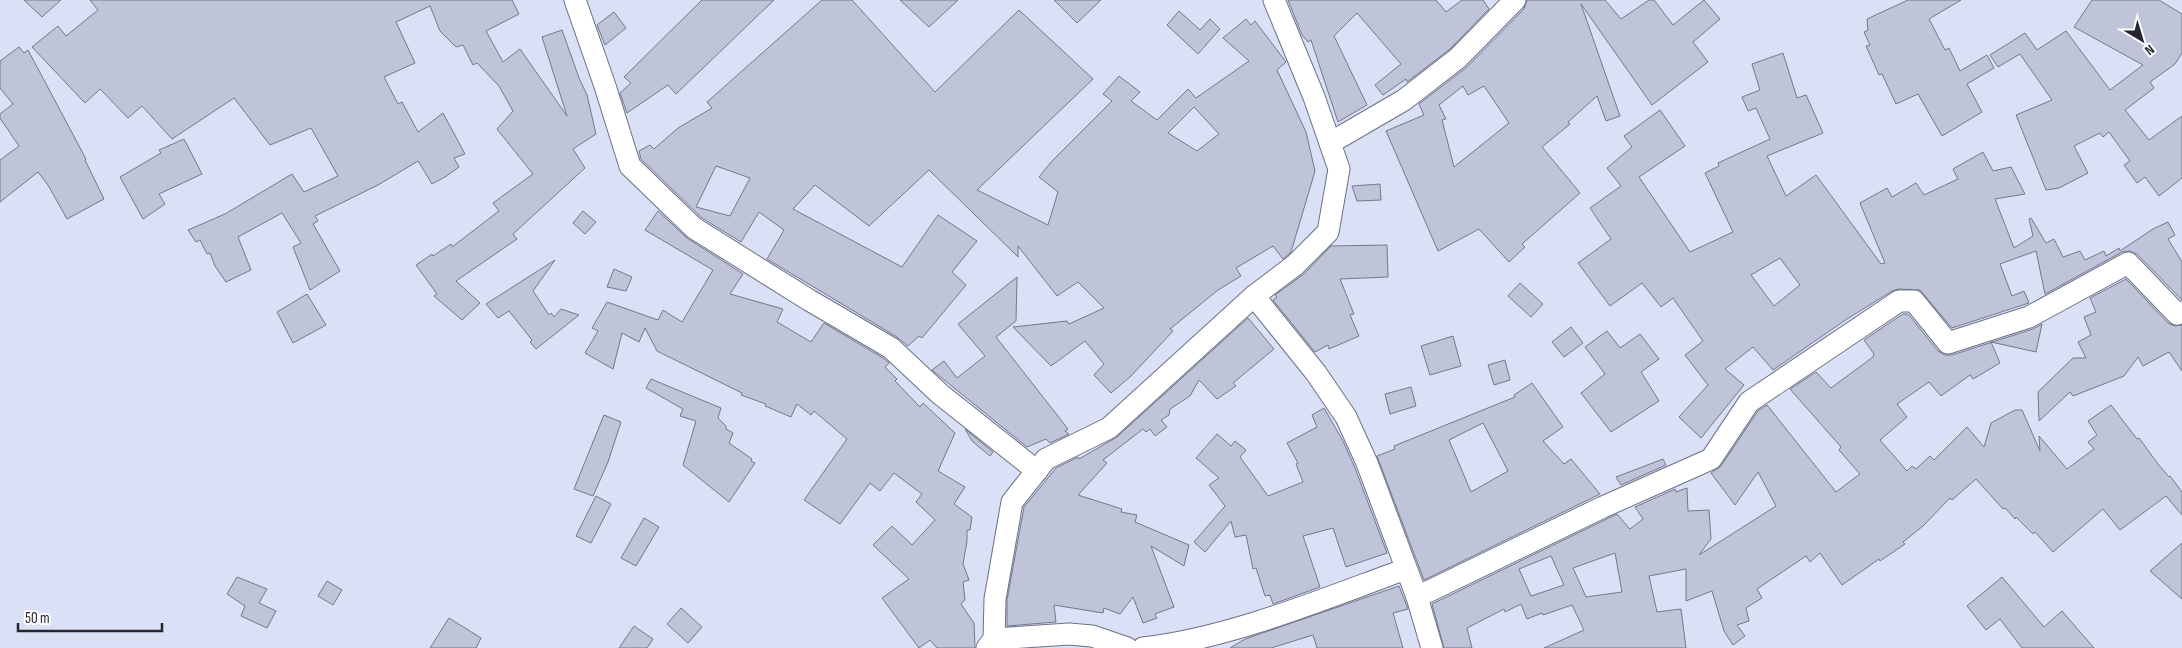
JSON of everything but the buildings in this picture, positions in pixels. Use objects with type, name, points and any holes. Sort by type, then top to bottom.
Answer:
[{"type":"street","points":[[575,0],[606,86],[630,166],[694,228],[809,300],[891,348],[940,394],[1037,471]]},
{"type":"street","points":[[1127,648],[1092,636],[1069,634],[991,644],[995,598],[1012,502],[1046,459],[1109,428],[1254,296],[1295,265],[1328,232],[1339,169],[1314,97],[1274,0]]},
{"type":"street","points":[[1330,143],[1404,100],[1458,58],[1515,0]]},
{"type":"street","points":[[1418,597],[1603,507],[1711,458],[1749,402],[1899,301],[1914,300],[1948,343],[2029,317],[2128,263],[2177,314],[2182,312]]},
{"type":"street","points":[[1254,296],[1316,373],[1346,417],[1367,463],[1418,597],[1432,648]]},
{"type":"street","points":[[1143,648],[1164,646],[1243,626],[1294,610],[1406,569]]}]
